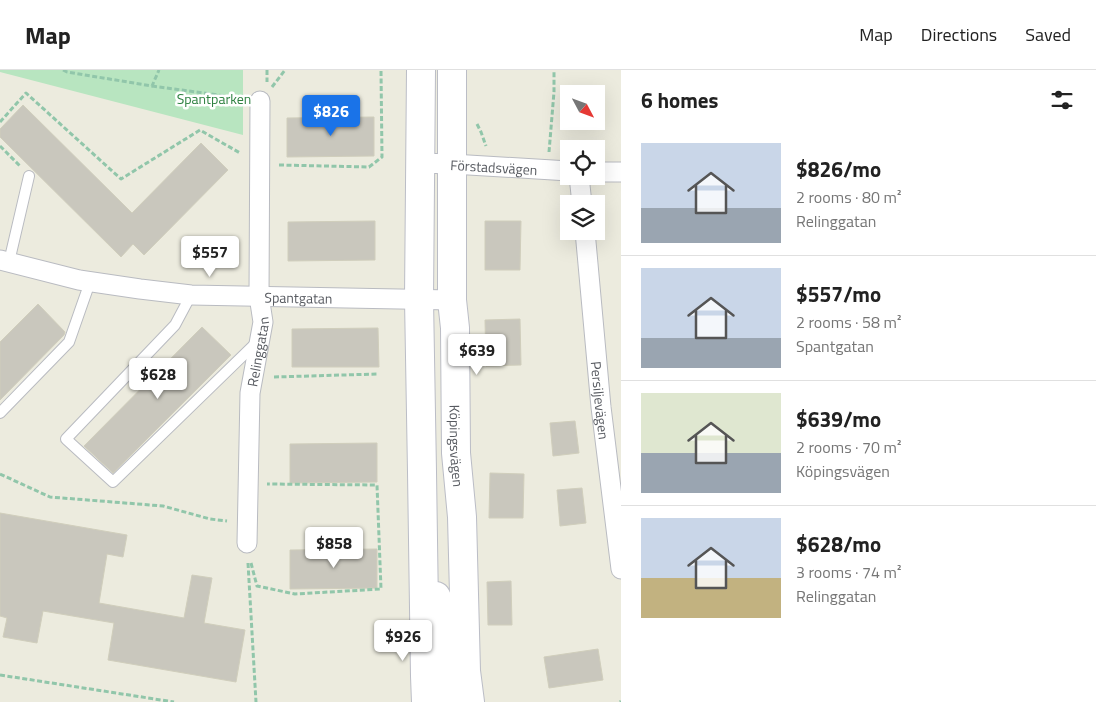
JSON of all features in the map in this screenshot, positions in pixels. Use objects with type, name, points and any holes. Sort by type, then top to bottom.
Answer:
[{"type":"main road","name":"Köpingsvägen","points":[[421,70],[419,300],[424,676],[447,701],[466,671],[462,517],[456,453],[455,328],[452,300],[452,70]]},
{"type":"street","name":"Relinggatan","points":[[246,542],[250,393],[263,322],[259,296],[260,101]]},
{"type":"street","name":"Förstadsvägen","points":[[419,163],[560,170]]},
{"type":"street","points":[[605,172],[621,172]]},
{"type":"street","name":"Persiljevägen","points":[[586,240],[601,407],[621,569]]},
{"type":"street","name":"Spantgatan","points":[[4,261],[78,280],[191,295],[452,300]]},
{"type":"lane","points":[[4,261],[29,176]]},
{"type":"lane","points":[[0,413],[69,342],[90,282]]},
{"type":"lane","points":[[191,295],[175,325],[66,439],[113,482],[260,338]]},
{"type":"path","points":[[63,70],[152,86],[260,101]]},
{"type":"path","points":[[152,86],[159,70]]},
{"type":"path","points":[[0,122],[26,94],[121,179],[200,130],[260,164],[369,167],[382,156],[381,70]]},
{"type":"path","points":[[549,160],[554,70]]},
{"type":"path","points":[[474,120],[482,132],[491,166]]},
{"type":"path","points":[[0,146],[29,176]]},
{"type":"path","points":[[253,377],[377,374]]},
{"type":"path","points":[[0,474],[50,497],[163,506],[210,519],[247,524]]},
{"type":"path","points":[[246,542],[257,586],[295,594],[381,589],[377,485],[248,484]]},
{"type":"path","points":[[246,542],[256,702]]},
{"type":"path","points":[[0,675],[174,702]]},
{"type":"green space","name":"Spantparken","points":[[0,70],[243,70],[243,135],[0,72]]},
{"type":"building","points":[[23,105],[132,213],[201,143],[228,170],[144,255],[133,244],[121,257],[0,137],[0,129]]},
{"type":"building","points":[[374,117],[374,156],[287,157],[287,118]]},
{"type":"building","points":[[375,221],[375,260],[288,261],[288,222]]},
{"type":"building","points":[[485,221],[521,221],[520,270],[485,270]]},
{"type":"building","points":[[38,304],[65,332],[64,335],[0,400],[0,342]]},
{"type":"building","points":[[520,319],[521,365],[486,366],[485,320]]},
{"type":"building","points":[[202,327],[231,355],[113,473],[84,446]]},
{"type":"building","points":[[378,328],[379,367],[292,367],[292,329]]},
{"type":"building","points":[[575,421],[579,453],[553,456],[550,423]]},
{"type":"building","points":[[377,443],[377,482],[290,483],[290,444]]},
{"type":"building","points":[[490,473],[524,474],[523,518],[489,518]]},
{"type":"building","points":[[582,488],[586,523],[560,526],[557,490]]},
{"type":"building","points":[[0,513],[127,535],[123,557],[107,554],[99,603],[184,618],[192,575],[212,578],[204,623],[245,630],[236,682],[108,660],[114,623],[43,611],[37,643],[3,637],[7,618],[0,616]]},
{"type":"building","points":[[377,549],[377,588],[290,589],[290,550]]},
{"type":"building","points":[[511,581],[512,625],[488,625],[487,582]]},
{"type":"building","points":[[598,649],[603,680],[549,688],[544,657]]}]
